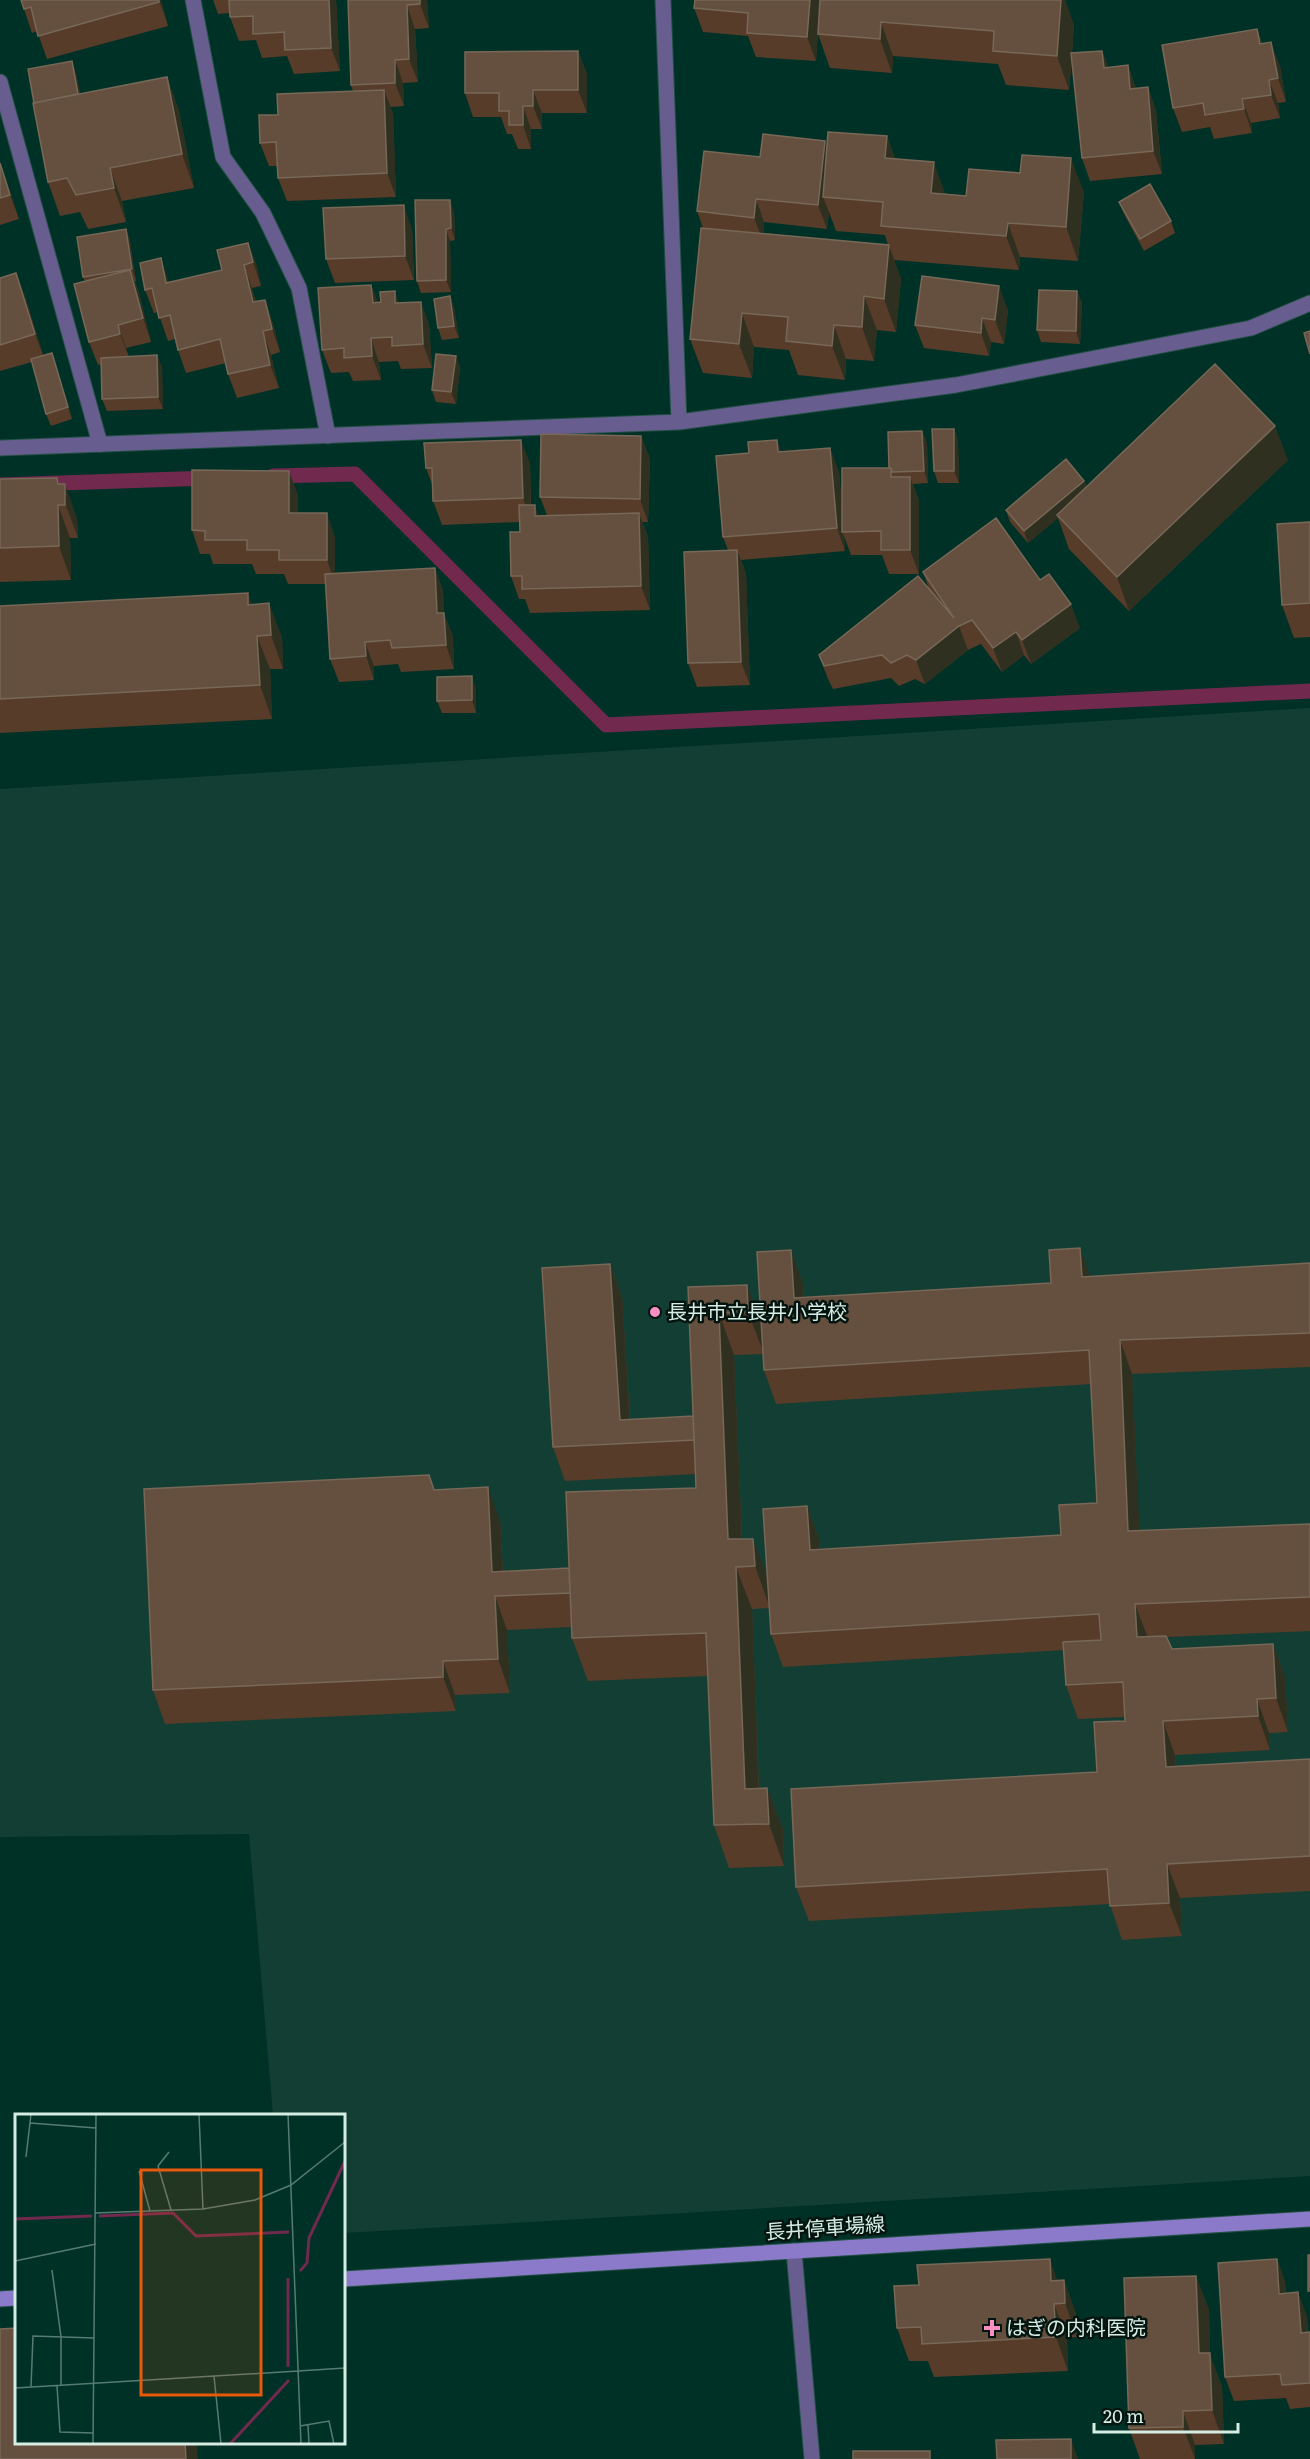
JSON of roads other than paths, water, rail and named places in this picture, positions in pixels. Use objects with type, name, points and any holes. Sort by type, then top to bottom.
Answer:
[{"type":"main road","name":"長井停車場線","points":[[345,2279],[1310,2219]]},
{"type":"main road","points":[[0,2299],[15,2298]]},
{"type":"street","points":[[193,0],[223,157],[263,213],[299,288],[328,436]]},
{"type":"street","points":[[663,0],[679,422]]},
{"type":"street","points":[[0,82],[100,444]]},
{"type":"street","points":[[0,448],[679,422],[968,383],[1251,328],[1310,303]]},
{"type":"street","points":[[794,2251],[812,2459]]},
{"type":"waterway","points":[[273,476],[355,474],[606,725],[1310,691]]},
{"type":"waterway","points":[[0,485],[210,478]]},
{"type":"place","name":"長井市立長井小学校","points":[[655,1312]]},
{"type":"place","name":"はぎの内科医院","points":[[992,2328]]}]
